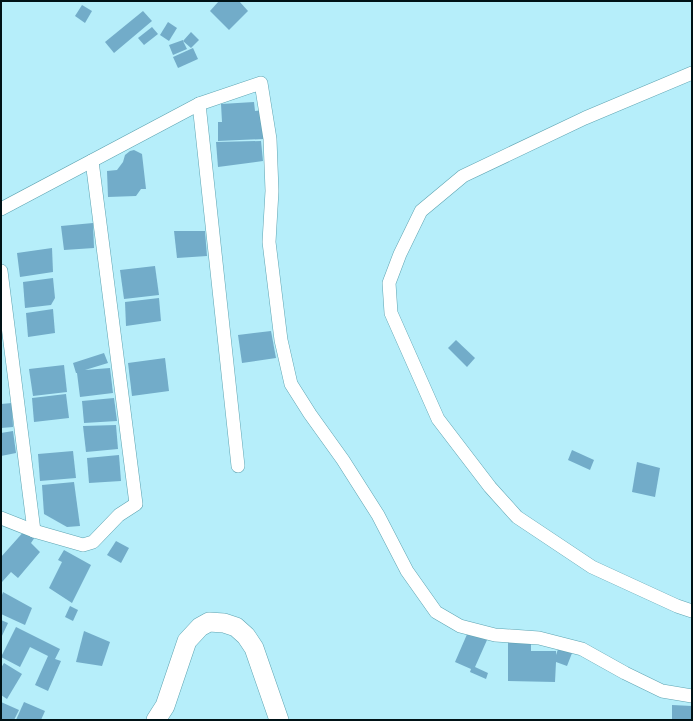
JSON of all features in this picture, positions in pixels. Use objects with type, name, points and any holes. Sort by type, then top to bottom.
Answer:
[{"type":"main road","points":[[156,720],[165,706],[186,641],[200,627],[209,622],[224,623],[236,627],[246,636],[254,648],[279,720]]},
{"type":"street","points":[[692,73],[585,118],[463,176],[421,211],[400,254],[389,283],[391,313],[438,419],[490,487],[517,517],[592,567],[677,606],[692,611]]},
{"type":"street","points":[[1,210],[199,104],[261,83],[270,139],[272,191],[269,242],[281,340],[291,384],[310,414],[343,460],[378,515],[407,571],[436,612],[460,626],[495,635],[539,638],[582,649],[625,673],[662,691],[692,696]]},
{"type":"street","points":[[199,104],[238,466]]},
{"type":"street","points":[[1,518],[34,531],[83,545],[92,542],[119,515],[136,504],[92,162]]},
{"type":"street","points":[[1,271],[34,531]]},
{"type":"building","points":[[219,1],[239,1],[248,11],[229,30],[210,11]]},
{"type":"building","points":[[82,5],[92,11],[85,23],[75,16]]},
{"type":"building","points":[[143,11],[152,21],[114,53],[105,42]]},
{"type":"building","points":[[168,22],[177,28],[169,41],[160,35]]},
{"type":"building","points":[[152,27],[158,34],[144,45],[138,38]]},
{"type":"building","points":[[191,32],[199,40],[191,48],[183,41]]},
{"type":"building","points":[[183,41],[187,49],[173,55],[169,45]]},
{"type":"building","points":[[193,48],[198,59],[178,68],[173,57]]},
{"type":"building","points":[[254,102],[255,111],[263,110],[264,139],[218,141],[218,122],[222,122],[221,104]]},
{"type":"building","points":[[261,141],[263,161],[218,167],[216,142]]},
{"type":"building","points":[[134,150],[142,154],[146,189],[141,189],[136,196],[108,197],[107,171],[117,170],[123,162],[125,155]]},
{"type":"building","points":[[93,223],[94,248],[64,250],[61,226]]},
{"type":"building","points":[[174,231],[205,231],[207,256],[177,258]]},
{"type":"building","points":[[52,248],[53,272],[20,277],[17,253]]},
{"type":"building","points":[[155,266],[159,295],[124,299],[120,270]]},
{"type":"building","points":[[53,278],[55,298],[51,305],[25,308],[23,282]]},
{"type":"building","points":[[159,298],[161,321],[126,326],[125,302]]},
{"type":"building","points":[[53,309],[55,333],[28,337],[26,313]]},
{"type":"building","points":[[271,331],[276,358],[242,363],[238,335]]},
{"type":"building","points":[[456,340],[475,358],[467,367],[448,348]]},
{"type":"building","points":[[104,353],[108,363],[85,370],[110,368],[113,393],[80,397],[77,373],[73,363]]},
{"type":"building","points":[[165,358],[169,391],[132,396],[128,363]]},
{"type":"building","points":[[64,365],[67,392],[33,396],[29,369]]},
{"type":"building","points":[[66,394],[69,418],[34,422],[32,398]]},
{"type":"building","points":[[114,398],[117,421],[84,423],[82,401]]},
{"type":"building","points":[[12,403],[13,427],[1,428],[1,404]]},
{"type":"building","points":[[116,425],[118,449],[86,452],[83,426]]},
{"type":"building","points":[[13,431],[16,453],[1,456],[1,433]]},
{"type":"building","points":[[572,450],[594,460],[590,470],[568,460]]},
{"type":"building","points":[[73,451],[76,478],[40,481],[38,454]]},
{"type":"building","points":[[119,455],[121,481],[89,483],[87,458]]},
{"type":"building","points":[[637,462],[660,468],[655,497],[632,492]]},
{"type":"building","points":[[74,482],[80,526],[67,527],[44,514],[42,485]]},
{"type":"building","points":[[26,529],[35,537],[31,543],[40,552],[18,578],[11,572],[2,582],[1,557]]},
{"type":"building","points":[[116,541],[129,548],[121,563],[107,555]]},
{"type":"building","points":[[64,550],[91,565],[72,603],[49,588],[62,562],[58,560]]},
{"type":"building","points":[[3,592],[32,608],[25,625],[1,614],[1,598]]},
{"type":"building","points":[[70,606],[78,610],[73,621],[65,617]]},
{"type":"building","points":[[1,620],[8,623],[1,638]]},
{"type":"building","points":[[16,627],[60,649],[55,659],[61,661],[48,691],[35,685],[48,656],[30,647],[20,667],[1,657]]},
{"type":"building","points":[[84,631],[110,642],[102,666],[76,662]]},
{"type":"building","points":[[468,632],[487,640],[475,667],[488,673],[486,679],[470,672],[471,669],[455,662]]},
{"type":"building","points":[[508,638],[531,638],[531,651],[556,651],[556,655],[560,643],[574,648],[567,666],[556,662],[555,682],[508,681]]},
{"type":"building","points":[[4,663],[22,674],[7,699],[1,695],[1,668]]},
{"type":"building","points":[[1,702],[19,710],[14,720],[1,720]]},
{"type":"building","points":[[24,702],[45,711],[41,720],[16,720]]},
{"type":"building","points":[[672,705],[692,706],[692,720],[672,720]]}]
